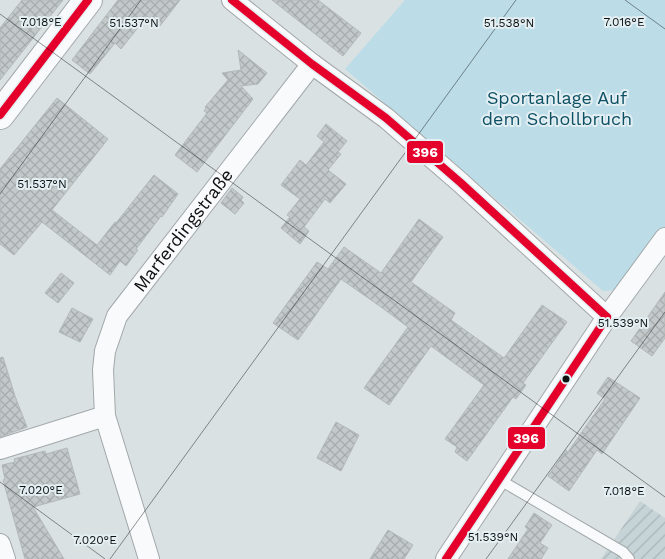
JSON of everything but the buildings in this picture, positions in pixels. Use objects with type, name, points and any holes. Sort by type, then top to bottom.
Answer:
[{"type":"main road","points":[[0,115],[88,0]]},
{"type":"street","points":[[232,0],[312,64],[386,118],[607,317]]},
{"type":"street","name":"Marferdingstraße","points":[[149,559],[105,416],[103,370],[105,351],[117,316],[312,64]]},
{"type":"street","points":[[446,559],[607,317],[665,238]]},
{"type":"street","points":[[0,449],[105,416]]},
{"type":"street","points":[[0,544],[5,559]]},
{"type":"lane","points":[[500,480],[622,552],[629,559]]},
{"type":"shaded area","points":[[640,501],[665,518],[665,559],[601,559]]},
{"type":"green space","name":"Sportanlage Auf dem Schollbruch","points":[[405,0],[665,0],[665,227],[617,290],[603,291],[345,69]]},
{"type":"transit line","name":"396","points":[[0,115],[88,0]]},
{"type":"transit line","name":"396","points":[[232,0],[312,64],[386,118],[461,183],[607,317]]},
{"type":"transit line","name":"396","points":[[446,559],[607,317]]}]
